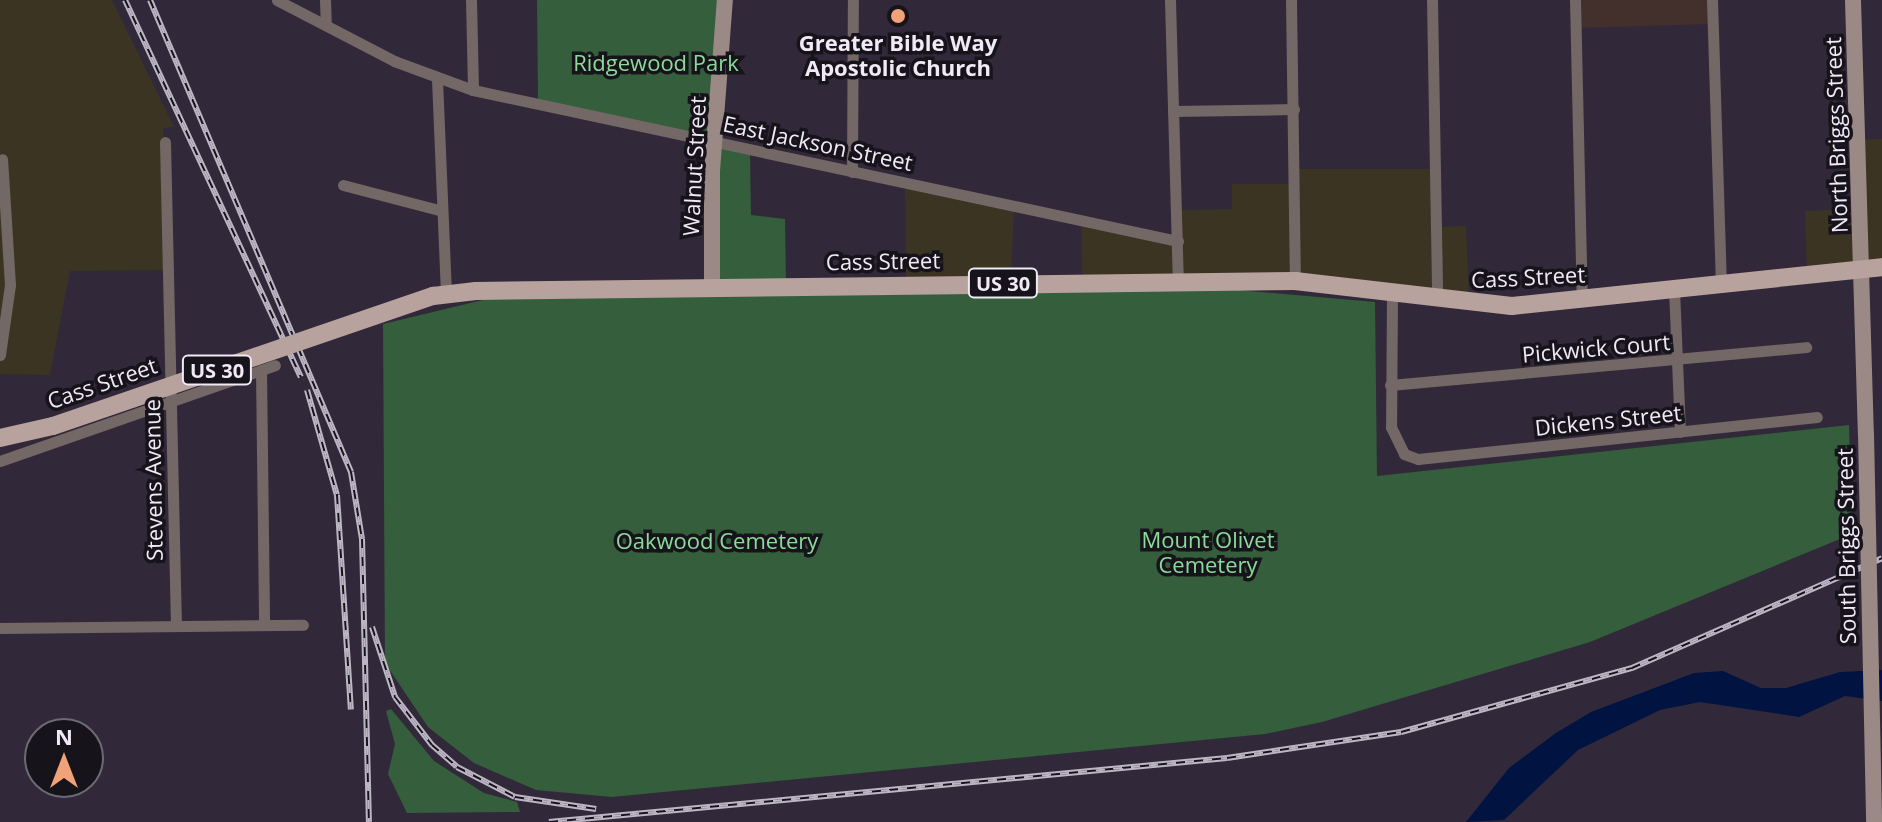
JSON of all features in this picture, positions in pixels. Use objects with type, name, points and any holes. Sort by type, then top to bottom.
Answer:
[{"type":"main road","name":"Cass Street","points":[[0,438],[53,426],[440,295],[712,287],[1295,281],[1438,301],[1512,306],[1882,267]]},
{"type":"street","name":"East Jackson Street","points":[[277,0],[437,79],[473,90],[1178,241]]},
{"type":"street","points":[[325,0],[326,25]]},
{"type":"street","points":[[471,0],[473,90]]},
{"type":"street","name":"Walnut Street","points":[[712,287],[715,141],[725,0]]},
{"type":"street","points":[[852,172],[853,0]]},
{"type":"street","points":[[1170,0],[1178,281]]},
{"type":"street","points":[[1291,0],[1295,281]]},
{"type":"street","points":[[1432,0],[1438,301]]},
{"type":"street","points":[[1575,0],[1582,299]]},
{"type":"street","points":[[1712,0],[1721,283]]},
{"type":"street","name":"North Briggs Street","points":[[1853,0],[1861,269]]},
{"type":"street","points":[[437,79],[440,295]]},
{"type":"street","points":[[1173,111],[1294,109]]},
{"type":"street","name":"Stevens Avenue","points":[[165,142],[176,625]]},
{"type":"street","points":[[0,355],[10,285],[2,159]]},
{"type":"street","points":[[343,185],[439,210]]},
{"type":"street","name":"South Briggs Street","points":[[1861,269],[1874,822]]},
{"type":"street","points":[[1674,289],[1680,432]]},
{"type":"street","points":[[1390,385],[1392,294]]},
{"type":"street","name":"Pickwick Court","points":[[1390,385],[1806,347]]},
{"type":"street","points":[[0,461],[275,365]]},
{"type":"street","points":[[261,370],[264,625]]},
{"type":"street","name":"Dickens Street","points":[[1390,385],[1391,427],[1404,454],[1430,458],[1817,417]]},
{"type":"street","points":[[0,628],[303,625]]},
{"type":"shaded area","points":[[0,0],[112,0],[174,127],[163,128],[165,270],[70,271],[50,375],[0,374]]},
{"type":"shaded area","points":[[1577,0],[1710,0],[1711,24],[1577,28]]},
{"type":"shaded area","points":[[1882,139],[1882,266],[1807,273],[1805,211],[1859,209],[1857,140]]},
{"type":"shaded area","points":[[1296,169],[1435,169],[1435,227],[1466,226],[1469,303],[1391,293],[1082,281],[1081,221],[1177,242],[1177,210],[1232,209],[1232,184],[1296,184]]},
{"type":"shaded area","points":[[905,184],[1014,206],[1011,282],[906,283]]},
{"type":"green space","name":"Ridgewood Park","points":[[537,0],[724,0],[715,141],[538,102]]},
{"type":"green space","name":"Ridgewood Park","points":[[716,142],[750,150],[751,215],[785,219],[786,285],[713,286]]},
{"type":"green space","points":[[1239,290],[1375,302],[1377,476],[1849,425],[1852,534],[1590,642],[1322,722],[1265,734],[612,797],[536,790],[474,763],[428,727],[385,663],[383,324],[487,299]]},
{"type":"green space","points":[[391,709],[434,761],[484,793],[517,802],[520,812],[407,813],[388,774],[395,744],[386,711]]},
{"type":"water","points":[[1882,670],[1882,701],[1845,696],[1799,717],[1700,702],[1660,710],[1578,750],[1504,820],[1466,822],[1509,768],[1556,733],[1591,712],[1694,673],[1723,671],[1761,688],[1786,688],[1840,672]]},
{"type":"railway","points":[[125,0],[301,377]]},
{"type":"railway","points":[[150,0],[351,472],[362,539],[369,822]]},
{"type":"railway","points":[[307,390],[337,495],[351,710]]},
{"type":"railway","points":[[549,822],[1227,758],[1401,732],[1632,668],[1882,558]]},
{"type":"railway","points":[[372,627],[395,697],[432,745],[457,767],[515,797],[596,809]]},
{"type":"place","name":"Greater Bible Way Apostolic Church","points":[[898,16]]},
{"type":"park label","name":"Oakwood Cemetery","points":[[717,541]]},
{"type":"park label","name":"Mount Olivet Cemetery","points":[[1208,552]]}]
